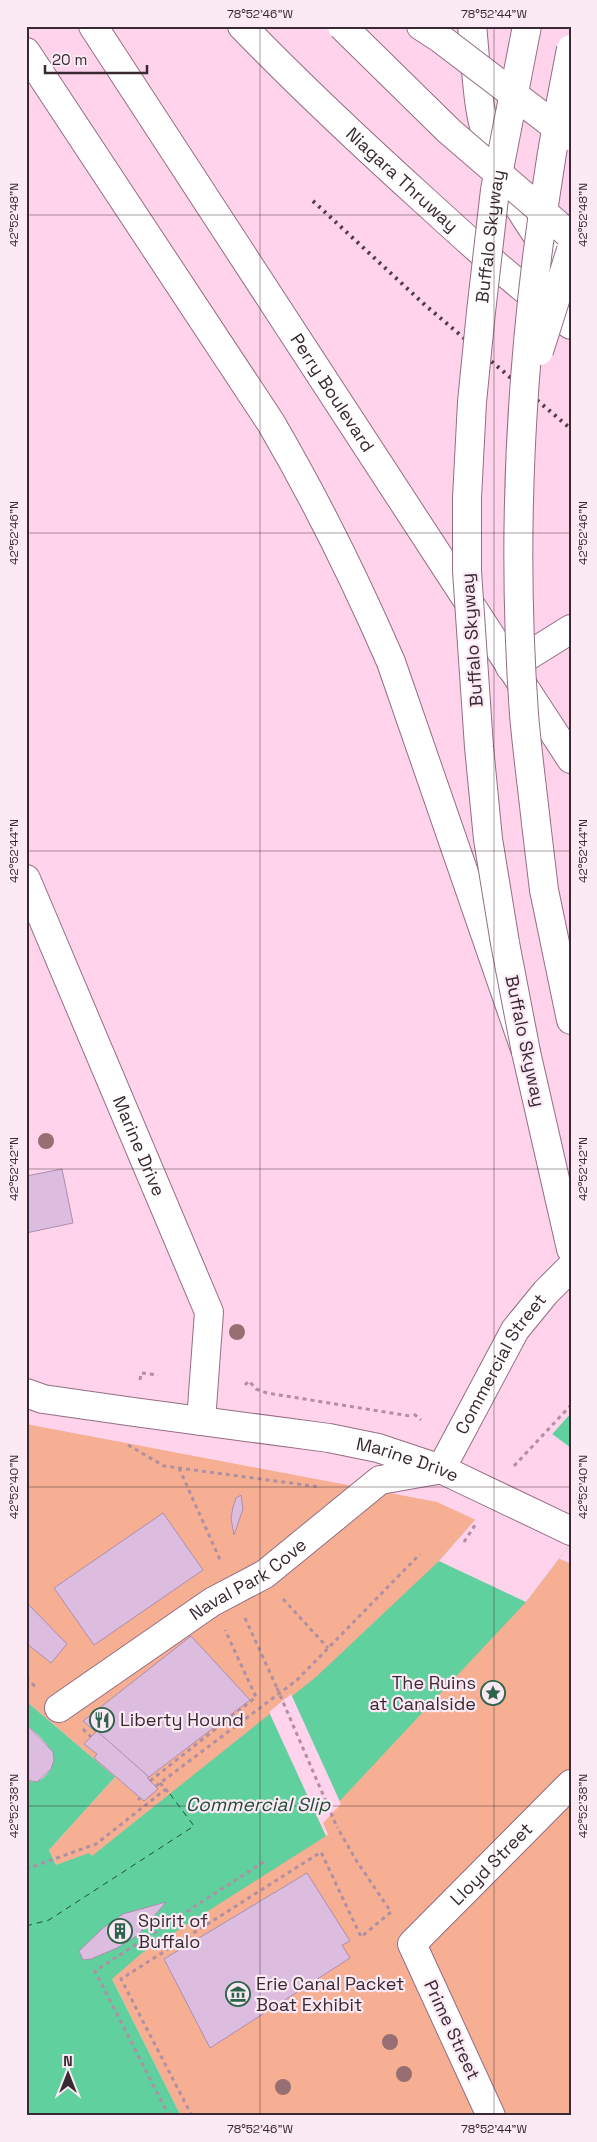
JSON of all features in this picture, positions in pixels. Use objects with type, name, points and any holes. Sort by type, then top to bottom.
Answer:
[{"type":"main road","name":"Perry Boulevard","points":[[93,26],[571,759]]},
{"type":"main road","name":"Niagara Thruway","points":[[242,26],[317,101],[417,194],[544,306],[571,325]]},
{"type":"main road","points":[[342,26],[449,131],[571,236]]},
{"type":"main road","points":[[421,26],[441,39],[571,138]]},
{"type":"main road","points":[[472,26],[480,108],[494,160],[533,232],[571,282]]},
{"type":"main road","name":"Buffalo Skyway","points":[[527,26],[495,190],[481,312],[472,402],[467,498],[467,571],[478,738],[488,839],[505,943],[526,1052],[571,1249]]},
{"type":"main road","points":[[571,49],[550,158],[535,270],[522,418],[518,566],[524,714],[544,890],[571,1020]]},
{"type":"main road","points":[[26,52],[271,423],[305,481],[337,542],[391,662],[526,1052]]},
{"type":"main road","points":[[522,418],[539,352],[571,250]]},
{"type":"main road","points":[[510,667],[571,629]]},
{"type":"main road","name":"Marine Drive","points":[[26,879],[208,1312],[200,1421]]},
{"type":"main road","name":"Commercial Street","points":[[441,1469],[515,1330],[546,1292],[571,1267]]},
{"type":"main road","name":"Marine Drive","points":[[26,1393],[43,1399],[328,1438],[378,1448],[441,1469],[571,1531]]},
{"type":"main road","name":"Naval Park Cove","points":[[60,1708],[212,1602],[265,1574],[380,1480],[441,1469]]},
{"type":"main road","name":"Lloyd Street","points":[[412,1944],[571,1784]]},
{"type":"main road","name":"Prime Street","points":[[412,1944],[491,2116]]},
{"type":"path","points":[[140,1380],[141,1373],[158,1375]]},
{"type":"path","points":[[245,1385],[248,1381],[256,1389],[267,1393],[410,1416]]},
{"type":"path","points":[[514,1466],[571,1406]]},
{"type":"path","points":[[414,1414],[421,1420]]},
{"type":"path","points":[[401,1420],[403,1415]]},
{"type":"path","points":[[129,1445],[164,1466],[366,1492]]},
{"type":"path","points":[[464,1542],[477,1522]]},
{"type":"path","points":[[156,1786],[297,1680],[420,1554]]},
{"type":"path","points":[[150,1780],[256,1698],[212,1602]]},
{"type":"path","points":[[287,1605],[328,1648]]},
{"type":"path","points":[[192,2116],[121,1979],[321,1852],[361,1937],[391,1912],[337,1828],[277,1688]]},
{"type":"path","points":[[160,1783],[170,1794]]},
{"type":"path","points":[[26,1869],[96,1844],[166,1789]]},
{"type":"path","points":[[169,2116],[95,1971],[264,1861]]},
{"type":"path","points":[[386,1986],[396,1982]]},
{"type":"shaded area","points":[[26,1424],[437,1502],[571,1564],[571,2116],[181,2116],[49,1850],[115,1777],[26,1701]]},
{"type":"water","name":"Commercial Slip","points":[[571,1413],[571,1543],[526,1602],[320,1822],[326,1836],[142,1953],[112,1979],[181,2116],[26,2116],[26,1780],[36,1782],[42,1779],[50,1770],[53,1762],[49,1748],[26,1724],[26,1701],[115,1777],[49,1850],[56,1865],[89,1853],[92,1856],[316,1677],[439,1561]]},
{"type":"pier","points":[[551,1433],[571,1448],[571,1543],[526,1602],[439,1561]]},
{"type":"pier","points":[[291,1694],[341,1804],[323,1823],[328,1834],[326,1836],[269,1712]]},
{"type":"building","points":[[62,1169],[73,1223],[26,1233],[26,1176]]},
{"type":"building","points":[[241,1495],[243,1509],[234,1535],[231,1518],[236,1498]]},
{"type":"building","points":[[163,1513],[203,1570],[94,1645],[54,1588]]},
{"type":"building","points":[[26,1602],[67,1644],[51,1663],[26,1643]]},
{"type":"building","points":[[191,1636],[250,1700],[149,1777],[83,1721]]},
{"type":"building","points":[[26,1724],[53,1752],[54,1760],[51,1769],[37,1782],[26,1780]]},
{"type":"building","points":[[97,1731],[149,1777],[147,1778],[158,1789],[144,1801],[94,1758],[97,1754],[84,1744]]},
{"type":"building","name":"Erie Canal Packet Boat Exhibit","points":[[307,1873],[350,1941],[342,1945],[350,1958],[210,2048],[164,1959]]},
{"type":"building","name":"Spirit of Buffalo","points":[[166,1902],[138,1935],[117,1948],[91,1959],[83,1960],[79,1951],[103,1928],[123,1914]]},
{"type":"ferry route","points":[[26,1926],[49,1920],[194,1826],[170,1794]]},
{"type":"railway","points":[[313,201],[425,305],[571,429]]},
{"type":"place","name":"The Ruins at Canalside","points":[[493,1693]]},
{"type":"place","name":"Liberty Hound","points":[[102,1720]]},
{"type":"place","name":"Spirit of Buffalo","points":[[120,1931]]},
{"type":"place","name":"Erie Canal Packet Boat Exhibit","points":[[238,1994]]}]
